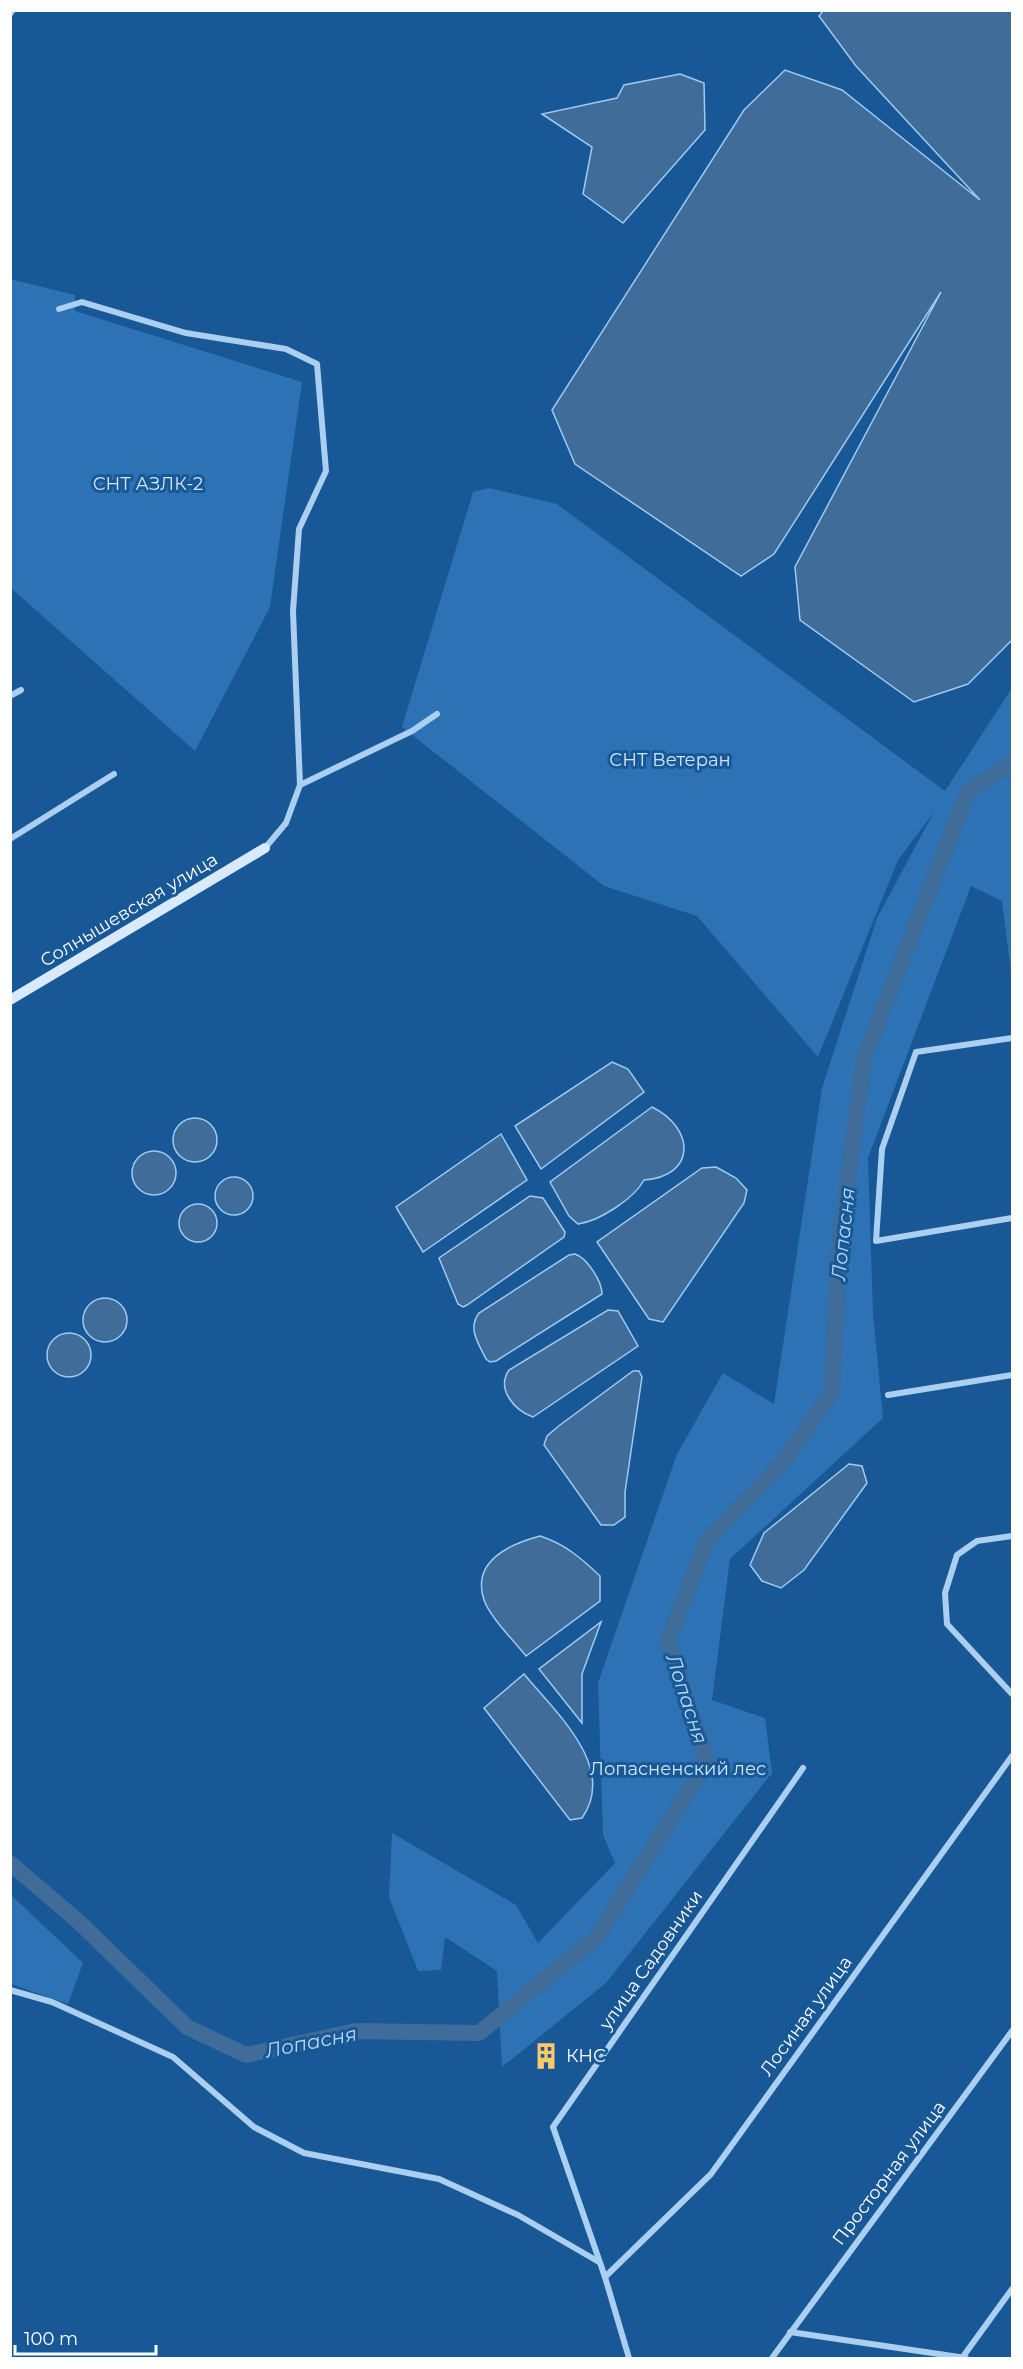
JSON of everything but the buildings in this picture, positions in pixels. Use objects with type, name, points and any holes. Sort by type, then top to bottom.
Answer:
[{"type":"street","points":[[10,14],[13,10]]},
{"type":"street","points":[[58,309],[82,302],[186,333],[286,349],[317,364],[326,471],[299,529],[293,611],[300,785],[286,823],[265,848]]},
{"type":"street","points":[[10,696],[21,690]]},
{"type":"street","points":[[300,785],[412,731],[437,714]]},
{"type":"street","points":[[10,839],[114,774]]},
{"type":"street","name":"Солнышевская улица","points":[[10,1000],[265,848]]},
{"type":"street","points":[[1012,1038],[916,1052],[882,1149],[876,1241],[1012,1218]]},
{"type":"street","points":[[888,1395],[1012,1376]]},
{"type":"street","points":[[1012,1536],[978,1541],[957,1555],[945,1593],[947,1623],[1012,1694]]},
{"type":"street","name":"Лосиная улица","points":[[604,2277],[711,2174],[1012,1756]]},
{"type":"street","name":"улица Садовники","points":[[629,2358],[553,2127],[803,1768]]},
{"type":"street","points":[[10,1990],[52,2002],[173,2057],[254,2127],[304,2153],[439,2179],[518,2215],[599,2262]]},
{"type":"street","name":"Просторная улица","points":[[772,2358],[1012,2031]]},
{"type":"street","points":[[789,2332],[964,2358],[1012,2289]]},
{"type":"green space","name":"СНТ АЗЛК-2","points":[[10,279],[75,295],[75,311],[302,382],[270,607],[195,751],[11,588]]},
{"type":"green space","points":[[489,488],[557,504],[945,791],[1012,688],[1012,981],[1002,901],[971,886],[868,1158],[873,1313],[883,1418],[730,1559],[712,1700],[765,1718],[772,1773],[606,1983],[502,2067],[497,1971],[445,1937],[441,1970],[418,1971],[389,1897],[392,1833],[516,1905],[538,1943],[615,1863],[603,1835],[598,1683],[677,1454],[723,1373],[774,1404],[822,1088],[877,918],[934,812],[898,860],[818,1057],[697,916],[604,886],[402,727],[473,492]]},
{"type":"green space","points":[[10,1894],[83,1963],[68,2004],[11,1984]]},
{"type":"shaded area","points":[[823,11],[1012,11],[1012,640],[968,684],[914,702],[800,620],[795,567],[941,292],[774,554],[741,576],[575,464],[552,410],[744,110],[785,70],[842,90],[980,200],[856,66],[819,16]]},
{"type":"shaded area","points":[[680,74],[704,83],[705,130],[623,223],[583,194],[592,147],[542,114],[617,98],[624,85]]},
{"type":"shaded area","points":[[612,1062],[628,1069],[644,1092],[541,1169],[515,1126]]},
{"type":"shaded area","points":[[652,1107],[666,1116],[682,1138],[684,1150],[681,1161],[674,1170],[661,1177],[644,1180],[615,1208],[596,1219],[578,1224],[569,1216],[550,1182]]},
{"type":"shaded area","points":[[195,1118],[210,1125],[217,1140],[210,1155],[195,1162],[180,1155],[173,1140],[180,1125]]},
{"type":"shaded area","points":[[501,1134],[527,1180],[423,1252],[396,1207]]},
{"type":"shaded area","points":[[154,1151],[169,1158],[176,1173],[169,1188],[154,1195],[139,1188],[132,1173],[139,1158]]},
{"type":"shaded area","points":[[716,1167],[736,1178],[747,1190],[744,1203],[663,1322],[649,1319],[597,1242],[702,1168]]},
{"type":"shaded area","points":[[234,1177],[247,1183],[253,1196],[247,1209],[234,1215],[221,1209],[215,1196],[221,1183]]},
{"type":"shaded area","points":[[530,1196],[543,1198],[565,1232],[564,1237],[467,1305],[463,1307],[458,1304],[439,1258]]},
{"type":"shaded area","points":[[198,1204],[211,1210],[217,1223],[211,1236],[198,1242],[185,1236],[179,1223],[185,1210]]},
{"type":"shaded area","points":[[569,1255],[580,1256],[593,1271],[602,1294],[496,1361],[490,1362],[486,1359],[474,1331],[479,1313]]},
{"type":"shaded area","points":[[105,1298],[120,1305],[127,1320],[120,1335],[105,1342],[90,1335],[83,1320],[90,1305]]},
{"type":"shaded area","points":[[608,1310],[618,1311],[638,1346],[533,1417],[519,1409],[506,1391],[506,1377],[509,1370]]},
{"type":"shaded area","points":[[69,1333],[84,1340],[91,1355],[84,1370],[69,1377],[54,1370],[47,1355],[54,1340]]},
{"type":"shaded area","points":[[633,1371],[639,1371],[642,1377],[625,1492],[625,1517],[614,1525],[601,1525],[544,1445],[547,1436],[560,1425]]},
{"type":"shaded area","points":[[849,1464],[862,1466],[867,1483],[804,1570],[781,1588],[762,1581],[750,1565],[764,1533]]},
{"type":"shaded area","points":[[540,1536],[572,1552],[600,1576],[600,1601],[526,1656],[491,1614],[484,1600],[481,1586],[488,1565],[496,1556],[528,1539]]},
{"type":"shaded area","points":[[601,1622],[582,1674],[582,1723],[539,1669]]},
{"type":"shaded area","points":[[524,1674],[565,1723],[588,1760],[592,1779],[591,1799],[582,1818],[570,1820],[484,1708]]},
{"type":"waterway","name":"Лопасня","points":[[10,1863],[79,1922],[187,2027],[246,2055],[356,2031],[479,2033],[596,1938],[707,1761],[668,1641],[707,1540],[783,1462],[832,1392],[839,1248],[864,1058],[968,791],[1012,764]]},
{"type":"place","name":"КНС","points":[[546,2056]]},
{"type":"park label","name":"СНТ Ветеран","points":[[670,760]]},
{"type":"park label","name":"Лопасненский лес","points":[[678,1769]]}]
